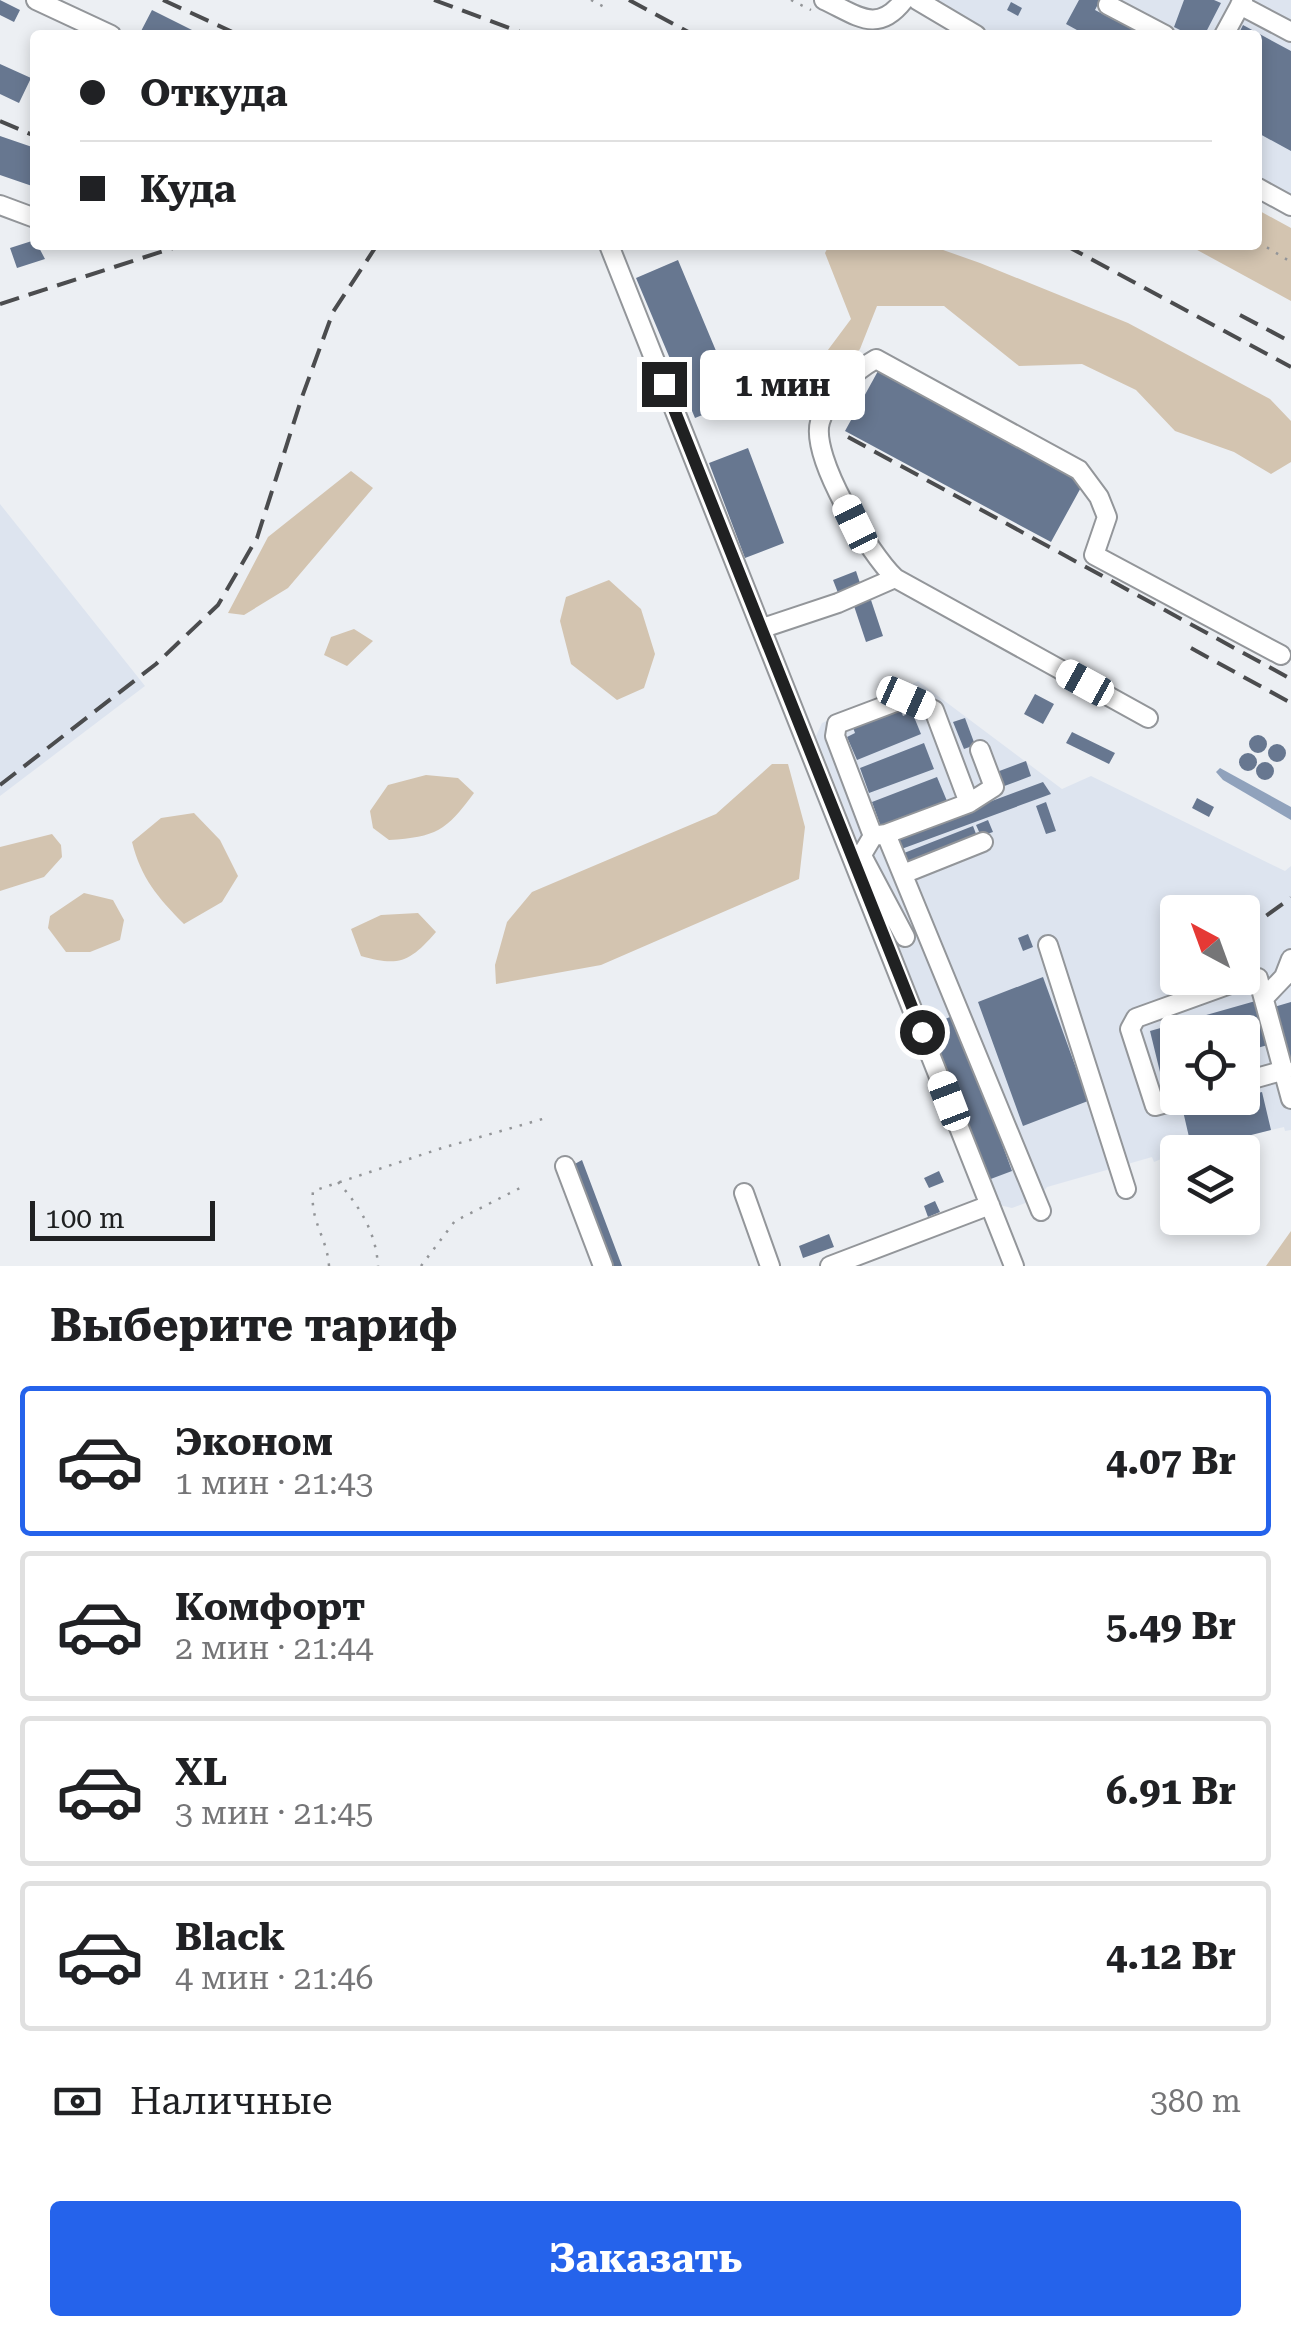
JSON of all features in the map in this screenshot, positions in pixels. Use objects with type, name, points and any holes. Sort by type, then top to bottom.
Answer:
[{"type":"street","points":[[36,0],[101,30]]},
{"type":"street","points":[[824,0],[876,21],[893,14],[904,0]]},
{"type":"street","points":[[917,0],[968,30]]},
{"type":"street","points":[[1227,30],[1242,2],[1291,32]]},
{"type":"street","points":[[1108,5],[1156,30]]},
{"type":"street","points":[[1262,190],[1291,206]]},
{"type":"street","points":[[0,205],[30,216]]},
{"type":"street","points":[[611,250],[858,856],[1014,1266]]},
{"type":"street","points":[[1148,718],[895,578],[879,563],[855,524],[820,451],[819,423],[852,374],[876,359],[1079,470],[1108,516],[1094,555],[1281,655]]},
{"type":"street","points":[[763,628],[838,603],[895,578]]},
{"type":"street","points":[[969,804],[934,710],[906,698],[836,724],[836,736],[880,835],[903,874],[1042,1211]]},
{"type":"street","points":[[858,856],[880,835],[969,804],[994,788],[980,750]]},
{"type":"street","points":[[903,874],[982,842]]},
{"type":"street","points":[[858,856],[905,937]]},
{"type":"street","points":[[1048,945],[1126,1189]]},
{"type":"street","points":[[1264,998],[1284,977],[1291,959]]},
{"type":"street","points":[[1160,1104],[1154,1106],[1130,1029],[1136,1018],[1247,978],[1258,978],[1291,1099]]},
{"type":"street","points":[[1260,1077],[1284,1070]]},
{"type":"street","points":[[565,1166],[603,1266]]},
{"type":"street","points":[[744,1193],[770,1266]]},
{"type":"street","points":[[830,1266],[990,1205]]},
{"type":"path","points":[[591,0],[608,10]]},
{"type":"path","points":[[802,6],[805,0]]},
{"type":"path","points":[[1262,244],[1291,262]]},
{"type":"path","points":[[329,1266],[328,1247],[311,1213],[313,1192],[546,1118]]},
{"type":"path","points":[[338,1181],[360,1207],[377,1246],[378,1266]]},
{"type":"path","points":[[421,1266],[455,1221],[522,1187]]},
{"type":"shaded area","points":[[927,0],[1291,0],[1291,209],[1262,192],[1262,30],[979,30]]},
{"type":"shaded area","points":[[1262,212],[1291,228],[1291,301],[1197,250],[1262,250]]},
{"type":"shaded area","points":[[943,250],[1128,323],[1270,399],[1291,421],[1291,462],[1271,474],[1234,452],[1175,431],[1136,390],[1082,364],[1019,366],[944,306],[877,306],[860,349],[826,389],[812,383],[819,362],[851,319],[825,253]]},
{"type":"shaded area","points":[[351,471],[373,488],[288,588],[244,615],[228,613],[268,537]]},
{"type":"shaded area","points":[[0,504],[145,686],[0,796]]},
{"type":"shaded area","points":[[609,580],[641,609],[655,654],[644,688],[617,700],[571,664],[560,621],[566,597]]},
{"type":"shaded area","points":[[354,629],[373,641],[347,666],[324,655],[331,637]]},
{"type":"shaded area","points":[[918,681],[1062,789],[1091,776],[1285,871],[1291,866],[1291,1130],[1285,1131],[1284,1127],[1250,1135],[1160,1135],[1160,1160],[1154,1162],[1152,1157],[1047,1187],[1039,1198],[1012,1208],[995,1204],[930,1025],[816,736],[822,723]]},
{"type":"shaded area","points":[[772,764],[788,764],[805,827],[799,879],[601,965],[496,984],[495,965],[507,922],[532,892],[716,814]]},
{"type":"shaded area","points":[[426,775],[458,778],[474,793],[456,816],[429,834],[389,840],[373,828],[370,811],[388,785]]},
{"type":"shaded area","points":[[194,813],[220,840],[238,876],[222,902],[184,924],[152,887],[132,842],[161,818]]},
{"type":"shaded area","points":[[52,834],[61,845],[62,857],[44,877],[0,891],[0,847]]},
{"type":"shaded area","points":[[84,893],[113,900],[124,920],[120,940],[90,952],[66,952],[48,928],[50,916]]},
{"type":"shaded area","points":[[418,913],[436,932],[419,950],[395,961],[361,956],[351,929],[381,915]]},
{"type":"shaded area","points":[[1291,1231],[1291,1266],[1266,1266]]},
{"type":"water","points":[[1220,768],[1291,807],[1291,820],[1223,780],[1216,772]]},
{"type":"building","points":[[0,0],[20,10],[14,22],[0,15]]},
{"type":"building","points":[[1079,0],[1100,0],[1095,10],[1130,28],[1133,23],[1146,30],[1077,30],[1066,24]]},
{"type":"building","points":[[1184,0],[1221,3],[1207,30],[1174,27]]},
{"type":"building","points":[[1011,2],[1022,8],[1018,16],[1007,10]]},
{"type":"building","points":[[152,10],[192,30],[142,30]]},
{"type":"building","points":[[1262,35],[1291,51],[1291,151],[1262,135]]},
{"type":"building","points":[[0,64],[30,78],[19,103],[0,94]]},
{"type":"building","points":[[0,136],[30,146],[30,185],[0,175]]},
{"type":"building","points":[[30,242],[30,250],[40,250],[45,259],[17,268],[10,248]]},
{"type":"building","points":[[678,260],[737,401],[695,418],[636,278]]},
{"type":"building","points":[[878,371],[1084,482],[1051,542],[845,431]]},
{"type":"building","points":[[748,448],[784,543],[745,558],[709,463]]},
{"type":"building","points":[[856,571],[862,589],[840,598],[833,580]]},
{"type":"building","points":[[870,597],[883,636],[866,642],[853,603]]},
{"type":"building","points":[[1035,694],[1054,704],[1043,724],[1024,714]]},
{"type":"building","points":[[898,703],[903,716],[912,712],[921,734],[857,760],[847,737],[855,733],[851,722]]},
{"type":"building","points":[[965,718],[975,745],[964,749],[953,722]]},
{"type":"building","points":[[1072,732],[1115,753],[1109,764],[1066,743]]},
{"type":"building","points":[[1258,735],[1267,744],[1258,753],[1249,744]]},
{"type":"building","points":[[924,743],[934,769],[869,793],[860,768]]},
{"type":"building","points":[[1277,744],[1286,753],[1277,762],[1268,753]]},
{"type":"building","points":[[1248,753],[1257,762],[1248,771],[1239,762]]},
{"type":"building","points":[[1026,761],[1031,776],[999,788],[994,773]]},
{"type":"building","points":[[1265,762],[1274,771],[1265,780],[1256,771]]},
{"type":"building","points":[[937,777],[947,801],[881,827],[872,802]]},
{"type":"building","points":[[1043,782],[1051,794],[896,851],[892,838]]},
{"type":"building","points":[[1197,798],[1214,807],[1209,817],[1192,808]]},
{"type":"building","points":[[1046,802],[1056,831],[1046,834],[1036,806]]},
{"type":"building","points":[[988,820],[993,832],[981,836],[976,825]]},
{"type":"building","points":[[973,826],[978,839],[904,868],[899,855]]},
{"type":"building","points":[[1028,934],[1033,947],[1023,951],[1018,938]]},
{"type":"building","points":[[1043,977],[1088,1101],[1023,1126],[978,1002]]},
{"type":"building","points":[[1259,1000],[1271,1044],[1260,1047],[1260,1015],[1206,1015]]},
{"type":"building","points":[[1291,1002],[1291,1063],[1290,1063],[1274,1007]]},
{"type":"building","points":[[955,1015],[1012,1171],[988,1180],[930,1025]]},
{"type":"building","points":[[1160,1028],[1160,1072],[1150,1031]]},
{"type":"building","points":[[1260,1092],[1271,1130],[1251,1135],[1189,1135],[1184,1115],[1260,1115]]},
{"type":"building","points":[[582,1160],[622,1266],[608,1266],[571,1166]]},
{"type":"building","points":[[939,1171],[944,1182],[929,1188],[924,1178]]},
{"type":"building","points":[[935,1201],[940,1212],[928,1217],[924,1206]]},
{"type":"building","points":[[829,1234],[834,1247],[803,1258],[799,1246]]},
{"type":"railway","points":[[163,0],[228,30]]},
{"type":"railway","points":[[434,0],[515,30]]},
{"type":"railway","points":[[629,0],[685,30]]},
{"type":"railway","points":[[0,121],[30,134]]},
{"type":"railway","points":[[0,304],[167,250]]},
{"type":"railway","points":[[0,785],[156,664],[218,605],[257,538],[333,312],[374,250]]},
{"type":"railway","points":[[1074,250],[1291,367]]},
{"type":"railway","points":[[1240,315],[1291,342]]},
{"type":"railway","points":[[848,437],[1291,679]]},
{"type":"railway","points":[[1191,648],[1291,703]]},
{"type":"railway","points":[[1260,920],[1291,898]]},
{"type":"route","points":[[664,384],[922,1032]]}]
